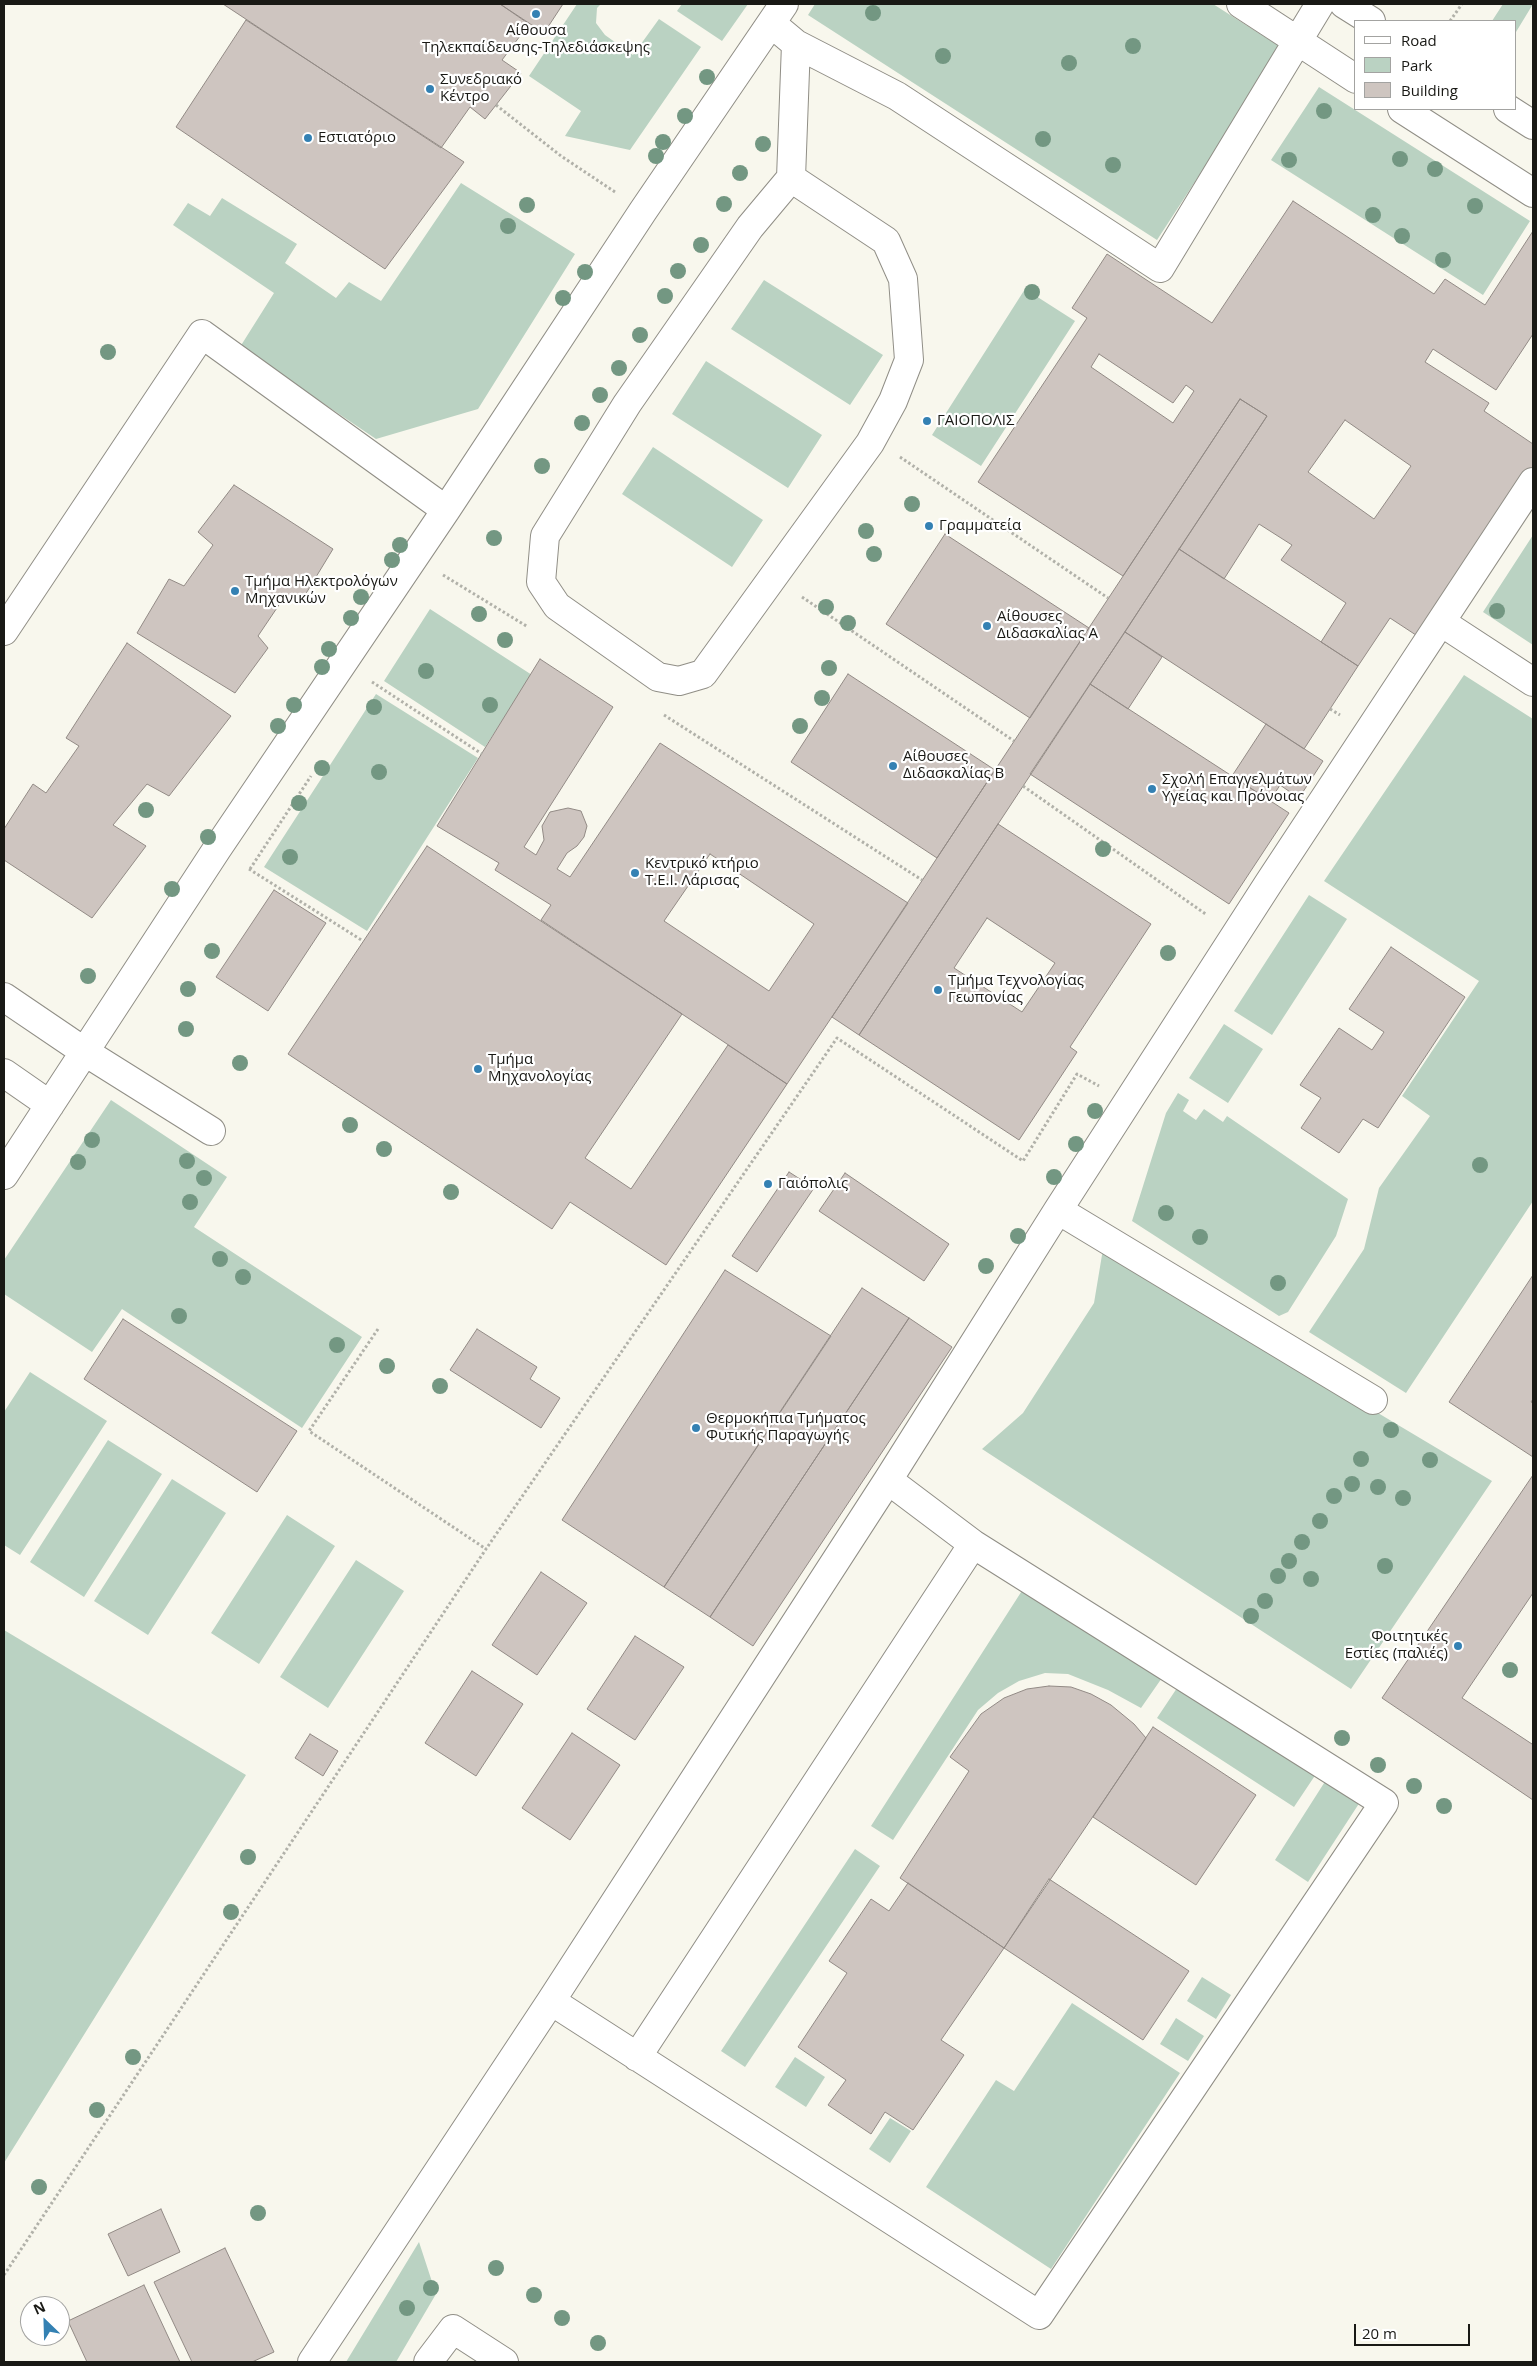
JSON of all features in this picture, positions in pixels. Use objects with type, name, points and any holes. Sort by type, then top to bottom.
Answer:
[{"type":"street","points":[[1241,4],[1354,78]]},
{"type":"street","points":[[4,1176],[216,848],[446,510],[643,211],[778,14],[796,44],[897,96],[1160,268],[1320,4]]},
{"type":"street","points":[[1344,4],[1369,20]]},
{"type":"street","points":[[790,178],[886,240],[903,279],[909,360],[893,401],[870,443],[703,674],[679,681],[658,677],[557,606],[541,582],[546,536],[633,396],[750,227],[790,178],[796,44]]},
{"type":"street","points":[[1404,110],[1533,193]]},
{"type":"street","points":[[1510,110],[1533,125]]},
{"type":"street","points":[[4,631],[202,334],[446,510]]},
{"type":"street","points":[[312,2362],[551,2001],[888,1480],[1058,1210],[1270,881],[1533,482]]},
{"type":"street","points":[[1441,622],[1533,682]]},
{"type":"street","points":[[4,997],[85,1052],[211,1131]]},
{"type":"street","points":[[4,1073],[50,1105]]},
{"type":"street","points":[[1058,1210],[1372,1400]]},
{"type":"street","points":[[551,2001],[1039,2315],[1384,1803],[974,1544],[888,1480]]},
{"type":"street","points":[[637,2057],[974,1544]]},
{"type":"street","points":[[428,2362],[453,2329],[504,2362]]},
{"type":"path","points":[[1451,20],[1462,4]]},
{"type":"path","points":[[496,105],[561,156],[604,185]]},
{"type":"path","points":[[870,443],[903,459],[1108,598]]},
{"type":"path","points":[[444,574],[536,633]]},
{"type":"path","points":[[773,578],[1014,742]]},
{"type":"path","points":[[372,682],[482,754]]},
{"type":"path","points":[[662,714],[922,880]]},
{"type":"path","points":[[1023,786],[1215,920]]},
{"type":"path","points":[[216,848],[363,941]]},
{"type":"path","points":[[4,2275],[486,1549],[837,1038],[1023,1161],[1077,1074],[1128,1102]]},
{"type":"path","points":[[378,1329],[309,1431],[486,1549]]},
{"type":"green space","points":[[577,4],[601,4],[597,8],[596,23],[605,35],[633,55],[659,19],[701,47],[630,150],[565,136],[581,111],[529,76]]},
{"type":"green space","points":[[682,4],[748,4],[722,41],[677,11]]},
{"type":"green space","points":[[815,4],[1213,4],[1282,48],[1157,240],[808,15]]},
{"type":"green space","points":[[1503,4],[1533,4],[1517,30],[1517,20],[1493,20]]},
{"type":"green space","points":[[1319,87],[1530,221],[1483,295],[1271,160]]},
{"type":"green space","points":[[461,183],[575,254],[478,409],[376,439],[240,347],[274,293],[173,225],[188,203],[210,216],[222,198],[297,244],[285,263],[336,298],[349,282],[381,301]]},
{"type":"green space","points":[[764,280],[883,355],[850,405],[731,329]]},
{"type":"green space","points":[[1025,289],[1075,321],[981,466],[932,435]]},
{"type":"green space","points":[[706,361],[822,435],[788,488],[672,414]]},
{"type":"green space","points":[[653,447],[763,520],[732,567],[622,494]]},
{"type":"green space","points":[[1533,535],[1533,645],[1483,612]]},
{"type":"green space","points":[[430,609],[532,675],[485,747],[384,681]]},
{"type":"green space","points":[[1464,675],[1533,719],[1533,1201],[1406,1393],[1309,1332],[1364,1249],[1379,1188],[1430,1116],[1402,1096],[1479,981],[1324,881]]},
{"type":"green space","points":[[376,694],[478,758],[367,931],[264,867]]},
{"type":"green space","points":[[1309,895],[1347,919],[1272,1035],[1234,1011]]},
{"type":"green space","points":[[1224,1024],[1263,1049],[1228,1103],[1189,1078]]},
{"type":"green space","points":[[1178,1093],[1189,1100],[1183,1111],[1196,1120],[1204,1109],[1223,1122],[1227,1116],[1348,1199],[1336,1236],[1288,1312],[1279,1316],[1132,1221],[1166,1113]]},
{"type":"green space","points":[[111,1100],[227,1177],[194,1227],[362,1337],[302,1428],[122,1309],[92,1352],[4,1294],[4,1260]]},
{"type":"green space","points":[[1103,1249],[1492,1481],[1351,1689],[982,1449],[1023,1413],[1094,1303]]},
{"type":"green space","points":[[30,1372],[107,1421],[20,1555],[4,1545],[4,1412]]},
{"type":"green space","points":[[108,1440],[162,1474],[84,1597],[30,1562]]},
{"type":"green space","points":[[172,1479],[226,1513],[148,1635],[94,1601]]},
{"type":"green space","points":[[287,1515],[335,1546],[259,1664],[211,1633]]},
{"type":"green space","points":[[356,1560],[404,1591],[328,1708],[280,1677]]},
{"type":"green space","points":[[1025,1586],[1164,1675],[1141,1708],[1108,1690],[1068,1674],[1045,1673],[1019,1681],[998,1693],[978,1710],[893,1840],[871,1826]]},
{"type":"green space","points":[[4,1630],[246,1775],[4,2163]]},
{"type":"green space","points":[[1179,1685],[1316,1774],[1294,1807],[1157,1718]]},
{"type":"green space","points":[[1326,1780],[1360,1802],[1308,1882],[1275,1860]]},
{"type":"green space","points":[[855,1849],[880,1866],[745,2067],[721,2051]]},
{"type":"green space","points":[[1202,1977],[1231,1995],[1216,2019],[1187,2001]]},
{"type":"green space","points":[[1072,2003],[1180,2073],[1051,2269],[926,2187],[996,2080],[1014,2091]]},
{"type":"green space","points":[[1176,2018],[1204,2036],[1188,2061],[1160,2044]]},
{"type":"green space","points":[[795,2057],[825,2077],[806,2107],[775,2087]]},
{"type":"green space","points":[[890,2118],[911,2131],[890,2163],[869,2149]]},
{"type":"green space","points":[[419,2242],[436,2294],[396,2362],[346,2362]]},
{"type":"building","name":"Συνεδριακό Κέντρο","points":[[223,4],[500,4],[529,24],[502,60],[521,73],[485,119],[470,107],[441,148]]},
{"type":"building","name":"Αίθουσα Τηλεκπαίδευσης-Τηλεδιάσκεψης","points":[[500,4],[563,4],[544,33]]},
{"type":"building","name":"Εστιατόριο","points":[[246,20],[464,162],[385,269],[176,127]]},
{"type":"building","points":[[1293,201],[1434,294],[1445,279],[1485,305],[1533,231],[1533,334],[1496,390],[1433,349],[1425,362],[1489,403],[1484,411],[1533,444],[1533,470],[1422,639],[1390,618],[1358,666],[1321,642],[1346,603],[1281,560],[1292,545],[1259,524],[1224,579],[1179,549],[1267,416],[1240,399],[1123,576],[978,482],[1087,318],[1072,308],[1107,254],[1212,323]],"holes":[[[1099,354],[1173,403],[1186,385],[1194,391],[1173,423],[1091,367]],[[1345,420],[1411,466],[1374,519],[1308,472]]]},
{"type":"building","points":[[1240,399],[1267,416],[859,1035],[832,1017]]},
{"type":"building","name":"Τμήμα Ηλεκτρολόγων Μηχανικών","points":[[234,485],[333,549],[302,600],[285,596],[258,636],[268,648],[235,693],[137,633],[169,579],[184,586],[213,545],[198,532]]},
{"type":"building","name":"Αίθουσες Διδασκαλίας Α","points":[[945,534],[1089,628],[1030,718],[886,624]]},
{"type":"building","points":[[1179,549],[1358,666],[1304,749],[1125,632]]},
{"type":"building","points":[[1125,632],[1162,657],[1128,709],[1090,684]]},
{"type":"building","points":[[127,643],[231,716],[169,796],[147,784],[113,825],[146,846],[92,918],[4,860],[4,829],[33,784],[46,793],[79,746],[66,738]]},
{"type":"building","name":"Κεντρικό κτήριο Τ.Ε.Ι. Λάρισας","points":[[540,659],[613,707],[524,847],[536,855],[544,840],[542,826],[550,812],[568,808],[581,811],[587,826],[584,837],[577,846],[567,853],[557,869],[570,877],[660,743],[908,903],[787,1084],[541,920],[551,905],[495,870],[499,863],[437,826]],"holes":[[[710,854],[814,924],[769,991],[664,921]]]},
{"type":"building","name":"Αίθουσες Διδασκαλίας Β","points":[[848,674],[995,770],[937,858],[791,762]]},
{"type":"building","name":"Σχολή Επαγγελμάτων Υγείας και Πρόνοιας","points":[[1090,684],[1289,813],[1229,904],[1030,774]]},
{"type":"building","points":[[1266,724],[1323,761],[1299,798],[1280,785],[1270,801],[1232,776]]},
{"type":"building","name":"Τμήμα Τεχνολογίας Γεωπονίας","points":[[998,824],[1151,924],[1070,1047],[1077,1052],[1019,1140],[859,1035]],"holes":[[[987,918],[1055,963],[1022,1012],[954,968]]]},
{"type":"building","name":"Τμήμα Μηχανολογίας","points":[[427,846],[682,1014],[585,1158],[631,1189],[728,1045],[787,1084],[666,1265],[570,1202],[552,1229],[288,1054]]},
{"type":"building","points":[[274,890],[326,923],[268,1011],[216,977]]},
{"type":"building","points":[[1391,947],[1465,997],[1378,1128],[1363,1119],[1339,1153],[1301,1128],[1321,1098],[1300,1085],[1339,1028],[1372,1050],[1384,1032],[1349,1009]]},
{"type":"building","points":[[789,1172],[814,1188],[757,1272],[732,1256]]},
{"type":"building","points":[[845,1173],[949,1244],[924,1281],[819,1211]]},
{"type":"building","name":"Θερμοκήπια Τμήματος Φυτικής Παραγωγής","points":[[725,1270],[831,1336],[664,1587],[562,1520]]},
{"type":"building","points":[[1533,1275],[1533,1399],[1531,1402],[1533,1403],[1533,1457],[1449,1402]]},
{"type":"building","points":[[862,1288],[909,1318],[710,1617],[664,1587]]},
{"type":"building","points":[[909,1318],[952,1347],[753,1646],[710,1617]]},
{"type":"building","points":[[123,1319],[297,1431],[257,1492],[84,1379]]},
{"type":"building","points":[[477,1329],[537,1367],[530,1379],[560,1398],[541,1428],[450,1370]]},
{"type":"building","name":"Φοιτητικές Εστίες (παλιές)","points":[[1533,1475],[1533,1593],[1462,1698],[1533,1743],[1533,1800],[1382,1698]]},
{"type":"building","points":[[541,1572],[587,1603],[537,1675],[492,1645]]},
{"type":"building","points":[[635,1636],[684,1667],[635,1740],[587,1709]]},
{"type":"building","points":[[472,1671],[523,1704],[476,1776],[425,1743]]},
{"type":"building","points":[[1049,1686],[1071,1687],[1091,1694],[1111,1705],[1134,1724],[1146,1738],[1004,1948],[900,1878],[969,1771],[950,1757],[981,1714],[1004,1698],[1027,1689]]},
{"type":"building","points":[[1153,1727],[1256,1795],[1196,1885],[1093,1817]]},
{"type":"building","points":[[572,1733],[620,1765],[570,1840],[522,1808]]},
{"type":"building","points":[[310,1734],[338,1751],[323,1776],[295,1758]]},
{"type":"building","points":[[1049,1879],[1189,1971],[1143,2040],[1004,1948]]},
{"type":"building","points":[[908,1883],[1004,1948],[941,2040],[964,2055],[913,2130],[885,2112],[871,2134],[828,2105],[846,2080],[798,2047],[847,1973],[829,1961],[871,1899],[889,1911]]},
{"type":"building","points":[[161,2209],[180,2252],[128,2276],[108,2234]]},
{"type":"building","points":[[225,2248],[274,2352],[252,2362],[192,2362],[154,2282]]},
{"type":"building","points":[[144,2285],[180,2362],[87,2362],[70,2325],[70,2320]]},
{"type":"place","name":"Αίθουσα Τηλεκπαίδευσης-Τηλεδιάσκεψης","points":[[536,14]]},
{"type":"place","name":"Συνεδριακό Κέντρο","points":[[430,89]]},
{"type":"place","name":"Εστιατόριο","points":[[308,138]]},
{"type":"place","name":"ΓΑΙΟΠΟΛΙΣ","points":[[927,421]]},
{"type":"place","name":"Γραμματεία","points":[[929,526]]},
{"type":"place","name":"Τμήμα Ηλεκτρολόγων Μηχανικών","points":[[235,591]]},
{"type":"place","name":"Αίθουσες Διδασκαλίας Α","points":[[987,626]]},
{"type":"place","name":"Αίθουσες Διδασκαλίας Β","points":[[893,766]]},
{"type":"place","name":"Σχολή Επαγγελμάτων Υγείας και Πρόνοιας","points":[[1152,789]]},
{"type":"place","name":"Κεντρικό κτήριο Τ.Ε.Ι. Λάρισας","points":[[635,873]]},
{"type":"place","name":"Τμήμα Τεχνολογίας Γεωπονίας","points":[[938,990]]},
{"type":"place","name":"Τμήμα Μηχανολογίας","points":[[478,1069]]},
{"type":"place","name":"Γαιόπολις","points":[[768,1184]]},
{"type":"place","name":"Θερμοκήπια Τμήματος Φυτικής Παραγωγής","points":[[696,1428]]},
{"type":"place","name":"Φοιτητικές Εστίες (παλιές)","points":[[1458,1646]]}]
